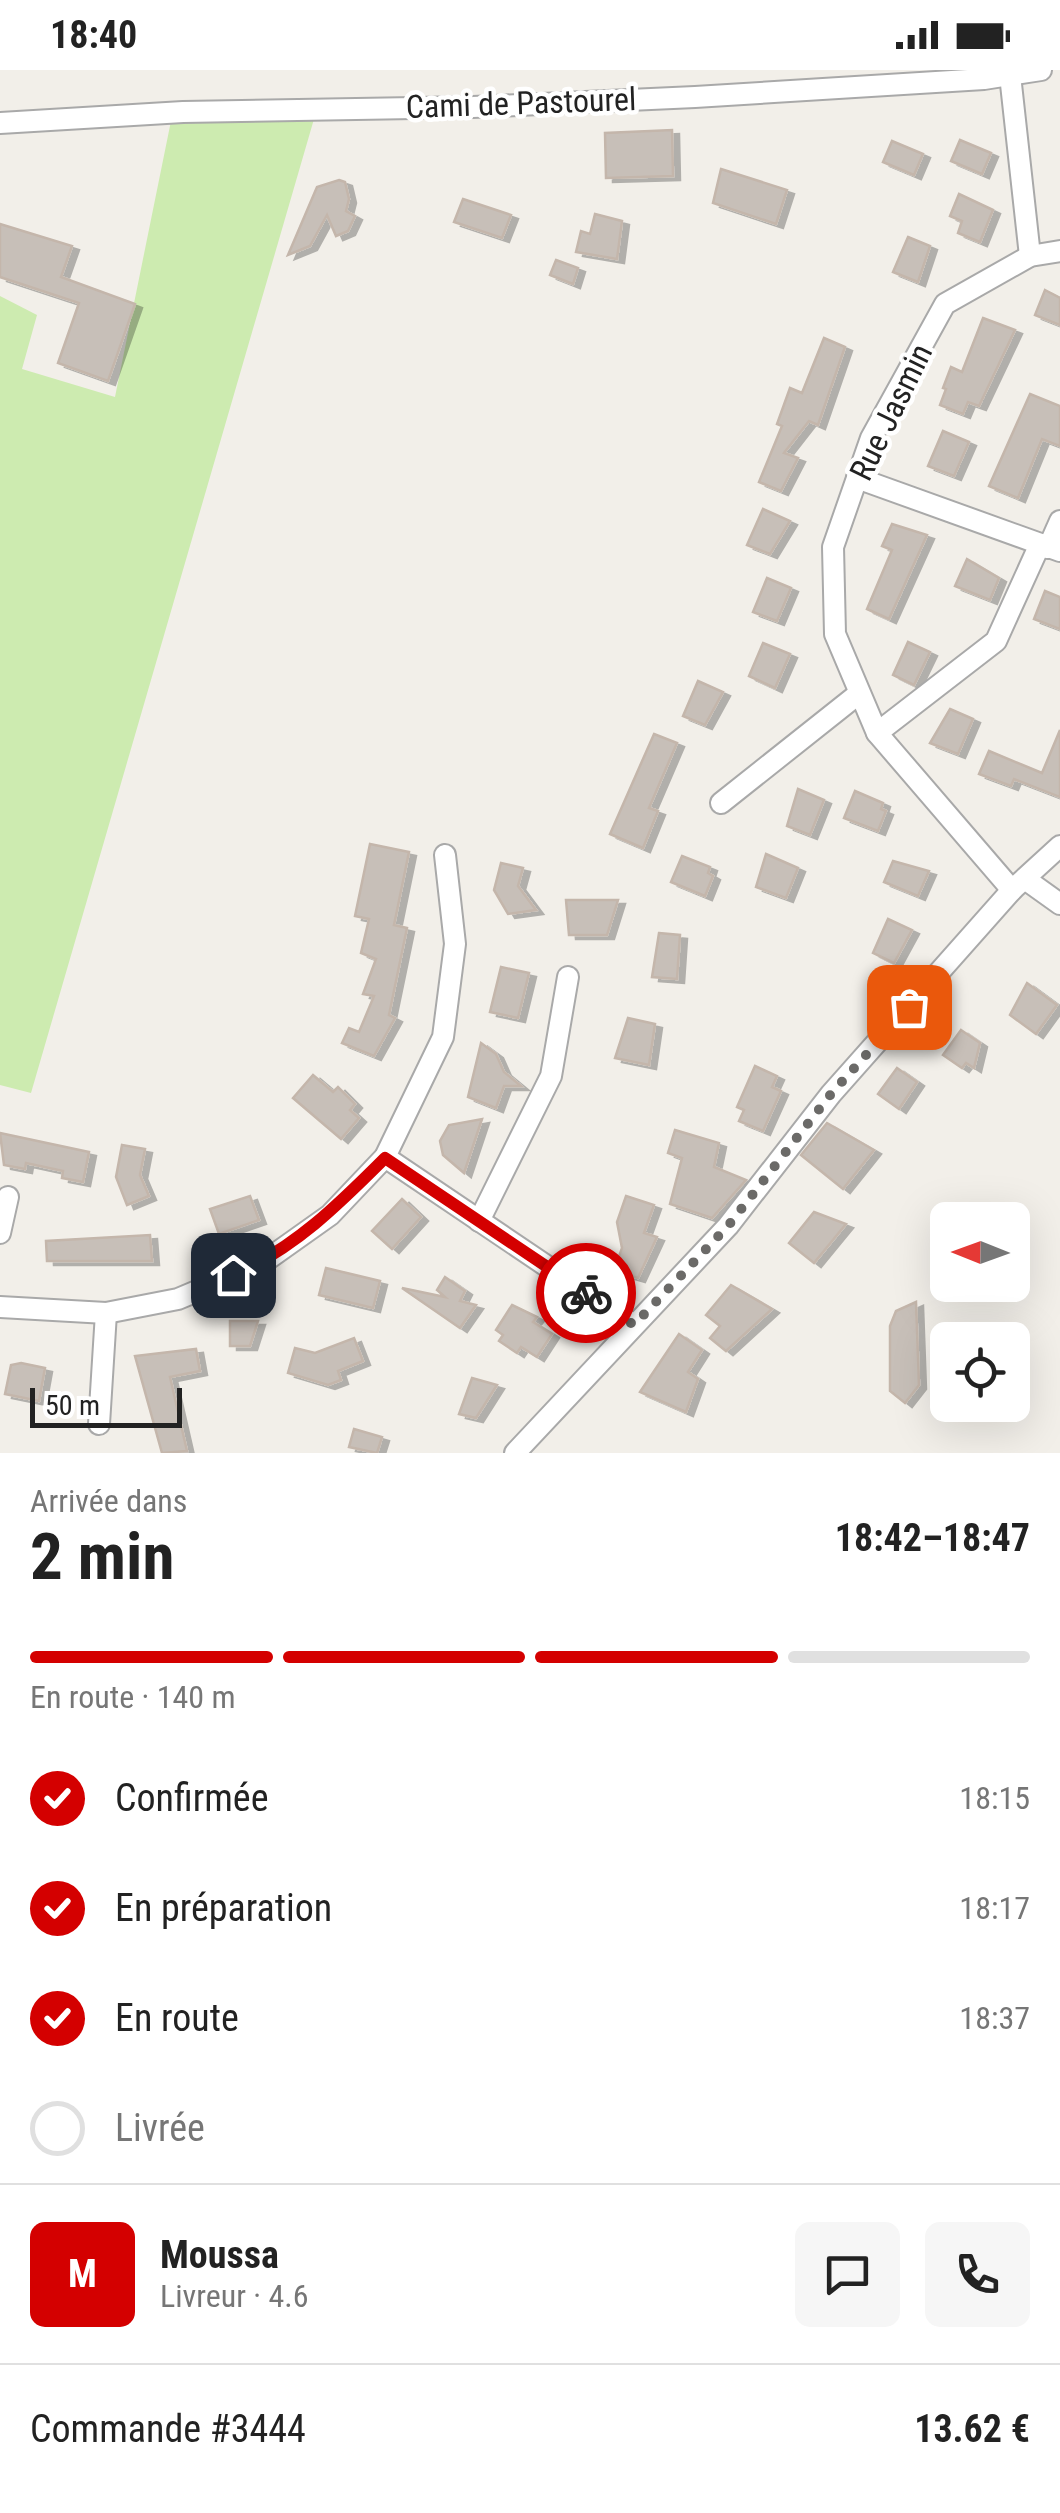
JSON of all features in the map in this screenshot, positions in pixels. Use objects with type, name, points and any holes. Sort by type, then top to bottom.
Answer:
[{"type":"street","name":"Cami de Pastourel","points":[[0,122],[183,112],[491,106],[1010,75],[1040,70]]},
{"type":"street","points":[[1010,75],[1030,256]]},
{"type":"street","name":"Rue Jasmin","points":[[1060,251],[1030,256],[945,304],[871,438],[833,548],[835,634],[857,695],[877,733],[1018,884],[1060,904]]},
{"type":"street","points":[[857,478],[1049,548]]},
{"type":"street","points":[[877,733],[996,641],[1049,548],[1060,520]]},
{"type":"street","points":[[721,802],[857,695]]},
{"type":"street","points":[[515,1453],[728,1226],[831,1094],[1018,884],[1060,846]]},
{"type":"street","points":[[0,1306],[106,1313],[178,1298],[261,1264],[330,1215],[385,1158],[443,1037],[456,944],[446,855]]},
{"type":"street","points":[[479,1221],[551,1076],[568,977]]},
{"type":"street","points":[[385,1158],[634,1325]]},
{"type":"street","points":[[0,1234],[8,1197]]},
{"type":"street","points":[[98,1424],[106,1313]]},
{"type":"green space","points":[[172,116],[314,119],[31,1093],[0,1085],[0,296],[37,315],[22,369],[115,397]]},
{"type":"building","points":[[672,130],[673,176],[606,178],[605,133]]},
{"type":"building","points":[[960,140],[991,153],[982,174],[951,161]]},
{"type":"building","points":[[892,141],[923,154],[914,175],[883,162]]},
{"type":"building","points":[[721,169],[787,190],[776,224],[713,203]]},
{"type":"building","points":[[339,180],[345,182],[349,199],[346,211],[355,216],[348,231],[336,236],[327,215],[310,246],[288,255],[317,187]]},
{"type":"building","points":[[959,194],[993,210],[980,242],[958,233],[962,221],[950,216]]},
{"type":"building","points":[[463,199],[511,215],[502,238],[454,222]]},
{"type":"building","points":[[595,214],[622,221],[617,259],[576,252],[581,231],[590,234]]},
{"type":"building","points":[[0,224],[72,246],[61,277],[135,304],[108,381],[58,363],[79,303],[0,277]]},
{"type":"building","points":[[908,237],[930,246],[918,282],[893,272]]},
{"type":"building","points":[[556,260],[578,268],[573,284],[550,275]]},
{"type":"building","points":[[1045,290],[1060,298],[1060,325],[1035,315]]},
{"type":"building","points":[[983,318],[1015,330],[979,406],[968,402],[963,414],[940,405],[946,389],[943,388],[951,367],[962,372]]},
{"type":"building","points":[[824,338],[845,347],[818,425],[809,421],[784,453],[798,458],[781,491],[759,482],[782,426],[777,424],[790,388],[802,393]]},
{"type":"building","points":[[1030,394],[1060,406],[1060,446],[1042,439],[1018,498],[989,486]]},
{"type":"building","points":[[943,431],[969,442],[954,476],[928,466]]},
{"type":"building","points":[[763,509],[790,521],[770,554],[747,545]]},
{"type":"building","points":[[892,524],[927,535],[889,619],[867,609],[892,550],[882,546]]},
{"type":"building","points":[[967,559],[999,578],[990,600],[955,586]]},
{"type":"building","points":[[767,578],[791,588],[777,621],[753,612]]},
{"type":"building","points":[[1045,591],[1060,597],[1060,629],[1034,619]]},
{"type":"building","points":[[908,642],[930,652],[914,685],[893,675]]},
{"type":"building","points":[[763,643],[790,654],[775,688],[749,676]]},
{"type":"building","points":[[698,681],[723,692],[705,725],[683,716]]},
{"type":"building","points":[[950,709],[973,719],[958,754],[930,743]]},
{"type":"building","points":[[1060,730],[1060,797],[1014,779],[1011,786],[979,774],[989,751],[1042,773]]},
{"type":"building","points":[[654,734],[677,743],[649,808],[658,811],[643,848],[610,834]]},
{"type":"building","points":[[798,789],[824,800],[810,835],[787,826]]},
{"type":"building","points":[[855,791],[883,803],[881,809],[886,811],[878,831],[844,818]]},
{"type":"building","points":[[370,844],[409,852],[394,925],[407,928],[389,1015],[395,1018],[374,1056],[342,1043],[349,1028],[359,1032],[374,996],[363,994],[376,959],[361,953],[369,919],[355,916]]},
{"type":"building","points":[[766,854],[798,868],[786,898],[756,887]]},
{"type":"building","points":[[682,856],[710,867],[708,873],[713,876],[705,896],[671,882]]},
{"type":"building","points":[[893,861],[929,871],[918,896],[884,882]]},
{"type":"building","points":[[501,863],[523,868],[518,886],[536,910],[508,914],[494,890]]},
{"type":"building","points":[[566,900],[618,900],[607,935],[569,935]]},
{"type":"building","points":[[888,919],[912,930],[894,963],[873,953]]},
{"type":"building","points":[[659,933],[680,935],[677,979],[652,977]]},
{"type":"building","points":[[501,967],[529,973],[518,1018],[490,1012]]},
{"type":"building","points":[[1027,983],[1057,1005],[1036,1034],[1010,1015]]},
{"type":"building","points":[[628,1018],[655,1024],[649,1065],[615,1058]]},
{"type":"building","points":[[961,1030],[980,1043],[974,1068],[966,1063],[962,1068],[943,1055]]},
{"type":"building","points":[[481,1043],[496,1054],[504,1072],[521,1086],[504,1086],[496,1108],[468,1097]]},
{"type":"building","points":[[755,1066],[777,1076],[772,1087],[781,1091],[763,1131],[739,1121],[744,1110],[737,1107]]},
{"type":"building","points":[[897,1068],[917,1082],[899,1109],[878,1094]]},
{"type":"building","points":[[313,1075],[333,1092],[338,1087],[355,1104],[350,1110],[359,1118],[341,1139],[293,1098]]},
{"type":"building","points":[[482,1119],[464,1173],[443,1155],[440,1141],[449,1125]]},
{"type":"building","points":[[827,1123],[874,1150],[843,1189],[801,1155]]},
{"type":"building","points":[[675,1130],[719,1143],[714,1167],[746,1180],[712,1218],[670,1204],[682,1158],[668,1153]]},
{"type":"building","points":[[0,1133],[89,1152],[83,1182],[62,1178],[63,1171],[26,1163],[25,1169],[4,1165]]},
{"type":"building","points":[[122,1145],[145,1149],[140,1175],[149,1196],[127,1205],[116,1177]]},
{"type":"building","points":[[250,1196],[259,1220],[219,1234],[210,1209]]},
{"type":"building","points":[[626,1196],[654,1205],[644,1233],[657,1237],[638,1278],[614,1271],[622,1248],[617,1222]]},
{"type":"building","points":[[402,1199],[421,1217],[392,1249],[372,1231]]},
{"type":"building","points":[[814,1212],[846,1224],[814,1263],[789,1243]]},
{"type":"building","points":[[150,1235],[152,1261],[47,1261],[46,1241]]},
{"type":"building","points":[[326,1268],[380,1281],[373,1308],[319,1295]]},
{"type":"building","points":[[445,1277],[465,1291],[460,1301],[476,1305],[460,1328],[402,1288],[445,1297],[437,1290]]},
{"type":"building","points":[[731,1285],[772,1309],[726,1351],[710,1338],[720,1326],[706,1315]]},
{"type":"building","points":[[916,1302],[919,1385],[905,1403],[890,1391],[890,1326],[896,1311]]},
{"type":"building","points":[[512,1305],[537,1317],[533,1322],[552,1334],[537,1357],[521,1347],[517,1353],[499,1341],[503,1335],[496,1330]]},
{"type":"building","points":[[230,1321],[258,1321],[250,1346],[230,1346]]},
{"type":"building","points":[[679,1334],[702,1350],[688,1372],[698,1379],[686,1412],[640,1392]]},
{"type":"building","points":[[354,1338],[363,1361],[338,1371],[341,1380],[328,1385],[288,1373],[295,1348],[315,1353]]},
{"type":"building","points":[[196,1349],[200,1371],[170,1377],[187,1451],[162,1453],[135,1356]]},
{"type":"building","points":[[11,1365],[45,1368],[39,1401],[5,1394]]},
{"type":"building","points":[[472,1378],[497,1385],[476,1418],[459,1414]]},
{"type":"building","points":[[354,1429],[382,1437],[377,1453],[349,1447]]},
{"type":"way so far","points":[[586,1293],[634,1325],[728,1226],[831,1094],[909,1007]]},
{"type":"route","points":[[233,1275],[261,1264],[330,1215],[385,1158],[586,1293]]}]
